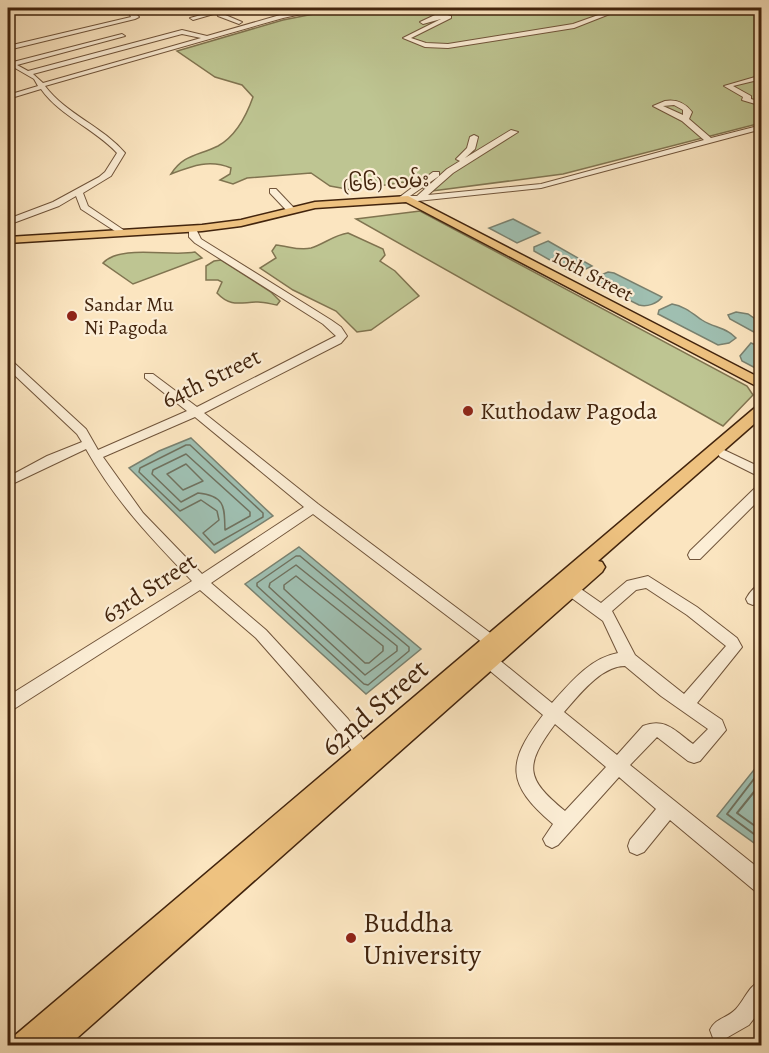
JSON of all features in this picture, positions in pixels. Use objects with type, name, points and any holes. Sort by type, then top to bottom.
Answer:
[{"type":"main road","name":"(၆၆) လမ်း","points":[[8,240],[192,229],[241,223],[321,205],[409,199]]},
{"type":"main road","name":"10th Street","points":[[409,199],[762,385]]},
{"type":"main road","name":"62nd Street","points":[[637,522],[724,454],[748,429],[762,409]]},
{"type":"main road","name":"62nd Street","points":[[48,1046],[487,652],[748,429]]},
{"type":"main road","name":"62nd Street","points":[[22,1046],[368,758]]},
{"type":"street","points":[[279,8],[297,13]]},
{"type":"street","points":[[8,97],[207,38],[297,13],[326,8]]},
{"type":"street","points":[[453,8],[423,22],[444,16],[449,17],[406,38],[425,45],[448,46],[574,26],[622,8]]},
{"type":"street","points":[[193,18],[225,9]]},
{"type":"street","points":[[225,9],[220,15],[238,22],[247,18]]},
{"type":"street","points":[[8,48],[135,18],[131,14],[137,12]]},
{"type":"street","points":[[28,73],[182,32],[207,38]]},
{"type":"street","points":[[10,63],[122,36]]},
{"type":"street","points":[[8,222],[56,204],[105,177],[121,151],[51,99],[28,73],[10,63]]},
{"type":"street","points":[[762,77],[728,86],[749,97],[744,99],[762,104]]},
{"type":"street","points":[[685,119],[711,141]]},
{"type":"street","name":"(၆၆) လမ်း","points":[[409,199],[541,186],[762,127]]},
{"type":"street","points":[[409,199],[514,132]]},
{"type":"street","points":[[742,133],[752,136]]},
{"type":"street","points":[[409,199],[421,183],[465,155],[471,149],[474,137]]},
{"type":"street","points":[[273,191],[291,210]]},
{"type":"street","points":[[78,192],[84,207]]},
{"type":"street","points":[[56,204],[84,207],[123,233]]},
{"type":"street","name":"64th Street","points":[[97,456],[196,412],[337,341],[342,336],[327,322],[198,241],[192,229]]},
{"type":"street","points":[[8,363],[82,432],[116,487],[138,516],[201,582],[261,634],[342,724],[368,758]]},
{"type":"street","points":[[149,376],[313,507],[487,652],[553,712],[762,884]]},
{"type":"street","points":[[8,482],[51,459],[90,443]]},
{"type":"street","points":[[724,454],[762,474]]},
{"type":"street","points":[[695,555],[762,489]]},
{"type":"street","name":"63rd Street","points":[[8,704],[201,582],[313,507]]},
{"type":"street","points":[[602,611],[632,585],[648,582],[692,611],[732,642],[734,647],[728,656],[686,704]]},
{"type":"street","points":[[552,839],[649,731],[656,728],[695,755],[717,728],[629,660],[612,623],[602,611],[566,586]]},
{"type":"street","points":[[566,823],[531,790],[523,773],[524,762],[535,736],[553,712],[603,665],[609,661],[629,660]]},
{"type":"street","points":[[637,846],[668,808]]},
{"type":"street","points":[[721,1030],[742,1018],[762,990]]},
{"type":"green space","points":[[344,8],[761,8],[761,123],[563,174],[432,191],[405,182],[352,190],[330,186],[311,173],[247,178],[233,184],[220,180],[230,174],[231,168],[215,164],[193,166],[171,174],[186,159],[218,146],[230,137],[244,117],[253,97],[242,85],[215,77],[177,51],[283,20]]},
{"type":"green space","points":[[420,211],[747,386],[753,395],[723,426],[356,219]]},
{"type":"green space","points":[[348,233],[383,249],[385,255],[380,261],[395,271],[419,296],[371,330],[357,332],[336,311],[293,290],[260,268],[276,258],[272,251],[276,245],[307,249]]},
{"type":"green space","points":[[133,252],[195,252],[202,258],[133,284],[103,263],[111,257]]},
{"type":"green space","points":[[221,260],[271,292],[280,301],[277,305],[260,302],[236,303],[222,298],[217,293],[222,282],[206,280],[206,266]]},
{"type":"water","points":[[513,219],[540,233],[517,243],[489,228]]},
{"type":"water","points":[[548,241],[592,266],[578,273],[571,272],[534,251],[534,247]]},
{"type":"water","points":[[608,272],[662,297],[652,304],[639,305],[593,282],[592,279]]},
{"type":"water","points":[[672,304],[684,308],[706,323],[736,338],[729,343],[718,345],[658,314],[659,310]]},
{"type":"water","points":[[736,312],[748,314],[761,323],[761,336],[730,319],[728,315]]},
{"type":"water","points":[[751,343],[761,347],[758,350],[761,352],[761,371],[742,361],[740,356]]},
{"type":"water","points":[[191,438],[273,516],[215,553],[129,468],[159,451]]},
{"type":"water","points":[[299,547],[421,649],[366,694],[245,584]]},
{"type":"water","points":[[757,766],[761,770],[761,848],[717,816]]},
{"type":"place","name":"Sandar Mu Ni Pagoda","points":[[72,316]]},
{"type":"place","name":"Kuthodaw Pagoda","points":[[468,411]]},
{"type":"place","name":"Buddha University","points":[[351,938]]}]
